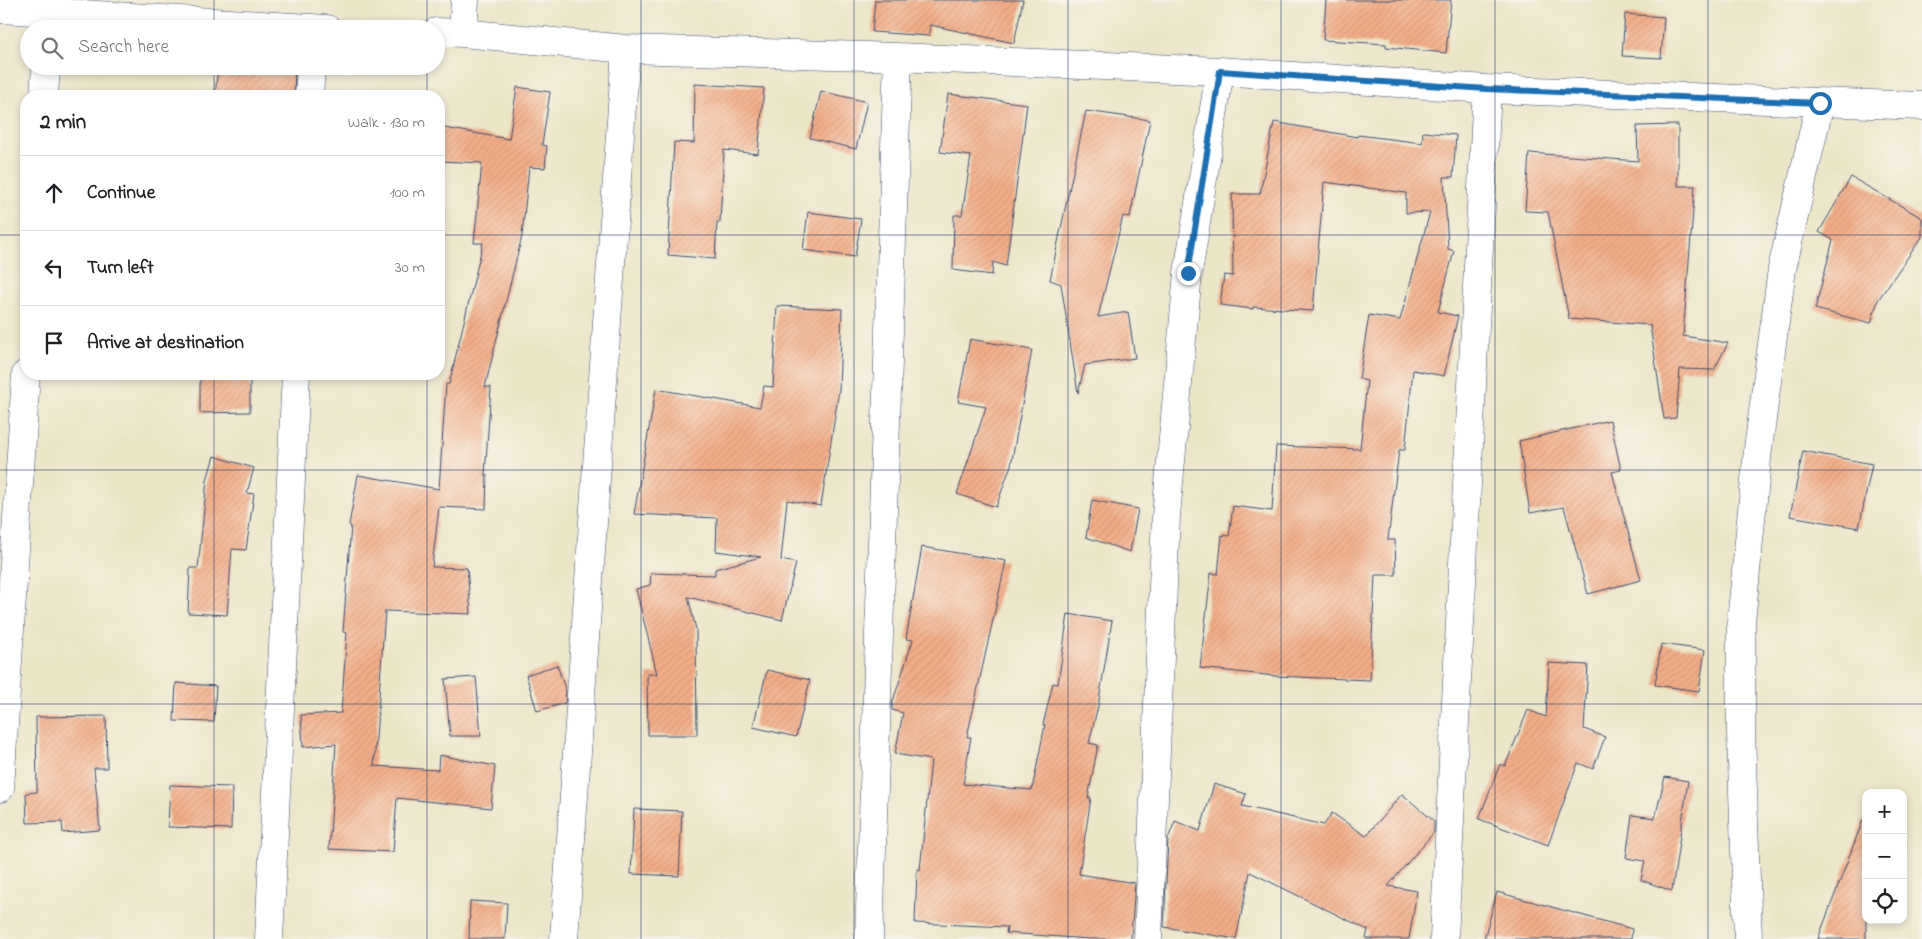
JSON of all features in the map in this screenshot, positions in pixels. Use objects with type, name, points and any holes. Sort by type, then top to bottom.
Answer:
[{"type":"street","points":[[465,0],[449,32],[626,49],[898,57],[1220,71],[1487,89],[1922,106]]},
{"type":"street","points":[[0,9],[49,20]]},
{"type":"street","points":[[564,939],[626,49]]},
{"type":"street","points":[[869,939],[898,57]]},
{"type":"street","points":[[1148,939],[1166,516],[1188,273],[1220,71]]},
{"type":"street","points":[[44,90],[45,75]]},
{"type":"street","points":[[309,90],[310,75]]},
{"type":"street","points":[[1444,939],[1487,89]]},
{"type":"street","points":[[1748,939],[1741,732],[1741,622],[1758,449],[1782,269],[1820,103]]},
{"type":"street","points":[[0,788],[26,380]]},
{"type":"street","points":[[268,939],[296,380]]},
{"type":"building","points":[[875,0],[1023,0],[1014,43],[930,25],[929,36],[872,32]]},
{"type":"building","points":[[1326,0],[1451,0],[1446,53],[1386,47],[1386,44],[1323,40]]},
{"type":"building","points":[[1625,14],[1664,17],[1661,58],[1622,56]]},
{"type":"building","points":[[217,75],[295,75],[294,90],[216,90]]},
{"type":"building","points":[[695,84],[764,88],[758,154],[724,150],[720,222],[717,222],[715,259],[668,255],[674,142],[694,143]]},
{"type":"building","points":[[517,87],[550,92],[542,145],[547,146],[545,168],[529,167],[522,236],[485,387],[491,387],[485,475],[487,475],[486,509],[439,507],[432,567],[467,568],[471,614],[385,611],[374,766],[438,770],[439,755],[495,766],[491,808],[397,798],[393,852],[329,849],[336,744],[303,747],[301,715],[341,713],[347,633],[343,632],[351,526],[349,525],[358,475],[439,489],[446,384],[449,384],[483,243],[474,243],[482,163],[445,161],[445,128],[509,139]]},
{"type":"building","points":[[821,91],[867,102],[856,149],[810,138]]},
{"type":"building","points":[[948,94],[1027,104],[1006,266],[993,262],[992,275],[953,270],[954,215],[962,215],[971,156],[940,152]]},
{"type":"building","points":[[1086,111],[1150,120],[1130,217],[1123,216],[1098,317],[1128,312],[1135,358],[1085,365],[1078,393],[1061,284],[1050,280]]},
{"type":"building","points":[[1274,122],[1357,137],[1358,135],[1422,143],[1423,132],[1456,135],[1453,177],[1444,177],[1448,249],[1454,251],[1438,312],[1458,316],[1444,376],[1413,370],[1405,450],[1399,450],[1388,540],[1395,540],[1396,575],[1375,575],[1370,680],[1275,676],[1200,668],[1211,573],[1218,574],[1222,535],[1229,536],[1233,506],[1272,511],[1276,446],[1360,449],[1367,381],[1359,379],[1369,315],[1400,320],[1430,212],[1406,213],[1406,193],[1324,182],[1313,311],[1253,307],[1253,309],[1220,305],[1224,275],[1233,276],[1232,194],[1260,194]]},
{"type":"building","points":[[1678,125],[1678,186],[1695,186],[1683,336],[1728,343],[1714,370],[1680,369],[1676,418],[1664,419],[1650,325],[1569,319],[1548,212],[1525,211],[1529,153],[1638,161],[1637,126]]},
{"type":"building","points":[[1851,177],[1922,218],[1922,237],[1878,300],[1871,323],[1815,309],[1833,240],[1819,232]]},
{"type":"building","points":[[808,212],[861,219],[855,257],[803,250]]},
{"type":"building","points":[[777,306],[842,309],[839,390],[821,506],[787,500],[781,560],[796,563],[782,620],[688,597],[696,629],[697,735],[648,735],[647,674],[657,674],[636,589],[650,585],[651,573],[715,575],[715,569],[761,557],[716,551],[717,518],[634,514],[656,389],[760,407],[764,386],[773,387]]},
{"type":"building","points":[[970,339],[1032,350],[1011,465],[996,507],[957,494],[986,407],[958,402]]},
{"type":"building","points":[[200,380],[250,380],[250,412],[200,413]]},
{"type":"building","points":[[1610,420],[1621,470],[1612,472],[1641,580],[1588,594],[1564,507],[1530,513],[1519,441]]},
{"type":"building","points":[[1803,451],[1872,464],[1859,528],[1790,516]]},
{"type":"building","points":[[214,456],[254,468],[247,493],[254,494],[246,550],[232,549],[227,615],[188,613],[190,568],[198,568],[207,480]]},
{"type":"building","points":[[1092,500],[1138,509],[1130,552],[1086,537]]},
{"type":"building","points":[[922,547],[1006,561],[967,737],[971,737],[963,784],[1032,790],[1045,725],[1043,725],[1053,683],[1058,684],[1068,614],[1112,621],[1098,706],[1089,743],[1098,745],[1088,798],[1091,798],[1079,874],[1135,883],[1131,939],[1089,939],[1006,933],[1007,927],[915,923],[917,869],[920,870],[931,760],[895,754],[903,713],[892,710],[892,704],[913,640],[906,639]]},
{"type":"building","points":[[1661,644],[1705,650],[1699,691],[1655,685]]},
{"type":"building","points":[[1549,663],[1588,665],[1584,729],[1605,737],[1593,769],[1578,763],[1548,845],[1479,819],[1500,764],[1505,766],[1528,710],[1546,717]]},
{"type":"building","points":[[557,665],[566,691],[565,703],[537,711],[526,675]]},
{"type":"building","points":[[767,670],[810,680],[796,737],[753,727]]},
{"type":"building","points":[[476,677],[481,736],[450,736],[445,679]]},
{"type":"building","points":[[176,683],[216,686],[214,722],[174,721]]},
{"type":"building","points":[[106,716],[107,768],[94,768],[100,830],[63,833],[62,822],[27,823],[26,793],[37,792],[36,717]]},
{"type":"building","points":[[1665,777],[1688,781],[1672,891],[1641,880],[1645,861],[1626,858],[1632,815],[1655,818]]},
{"type":"building","points":[[1214,784],[1246,794],[1242,806],[1324,825],[1332,813],[1366,836],[1402,794],[1434,821],[1434,832],[1388,886],[1417,891],[1409,939],[1366,939],[1368,930],[1250,872],[1236,939],[1164,927],[1168,839],[1175,821],[1200,831]]},
{"type":"building","points":[[170,785],[232,787],[231,829],[168,827]]},
{"type":"building","points":[[634,809],[682,811],[679,876],[631,874]]},
{"type":"building","points":[[1862,823],[1862,924],[1866,924],[1866,939],[1818,939]]},
{"type":"building","points":[[1497,892],[1632,929],[1631,939],[1484,939]]},
{"type":"building","points":[[470,901],[507,903],[505,939],[469,939]]},
{"type":"route","points":[[1188,273],[1220,71],[1487,89],[1820,103]]}]
